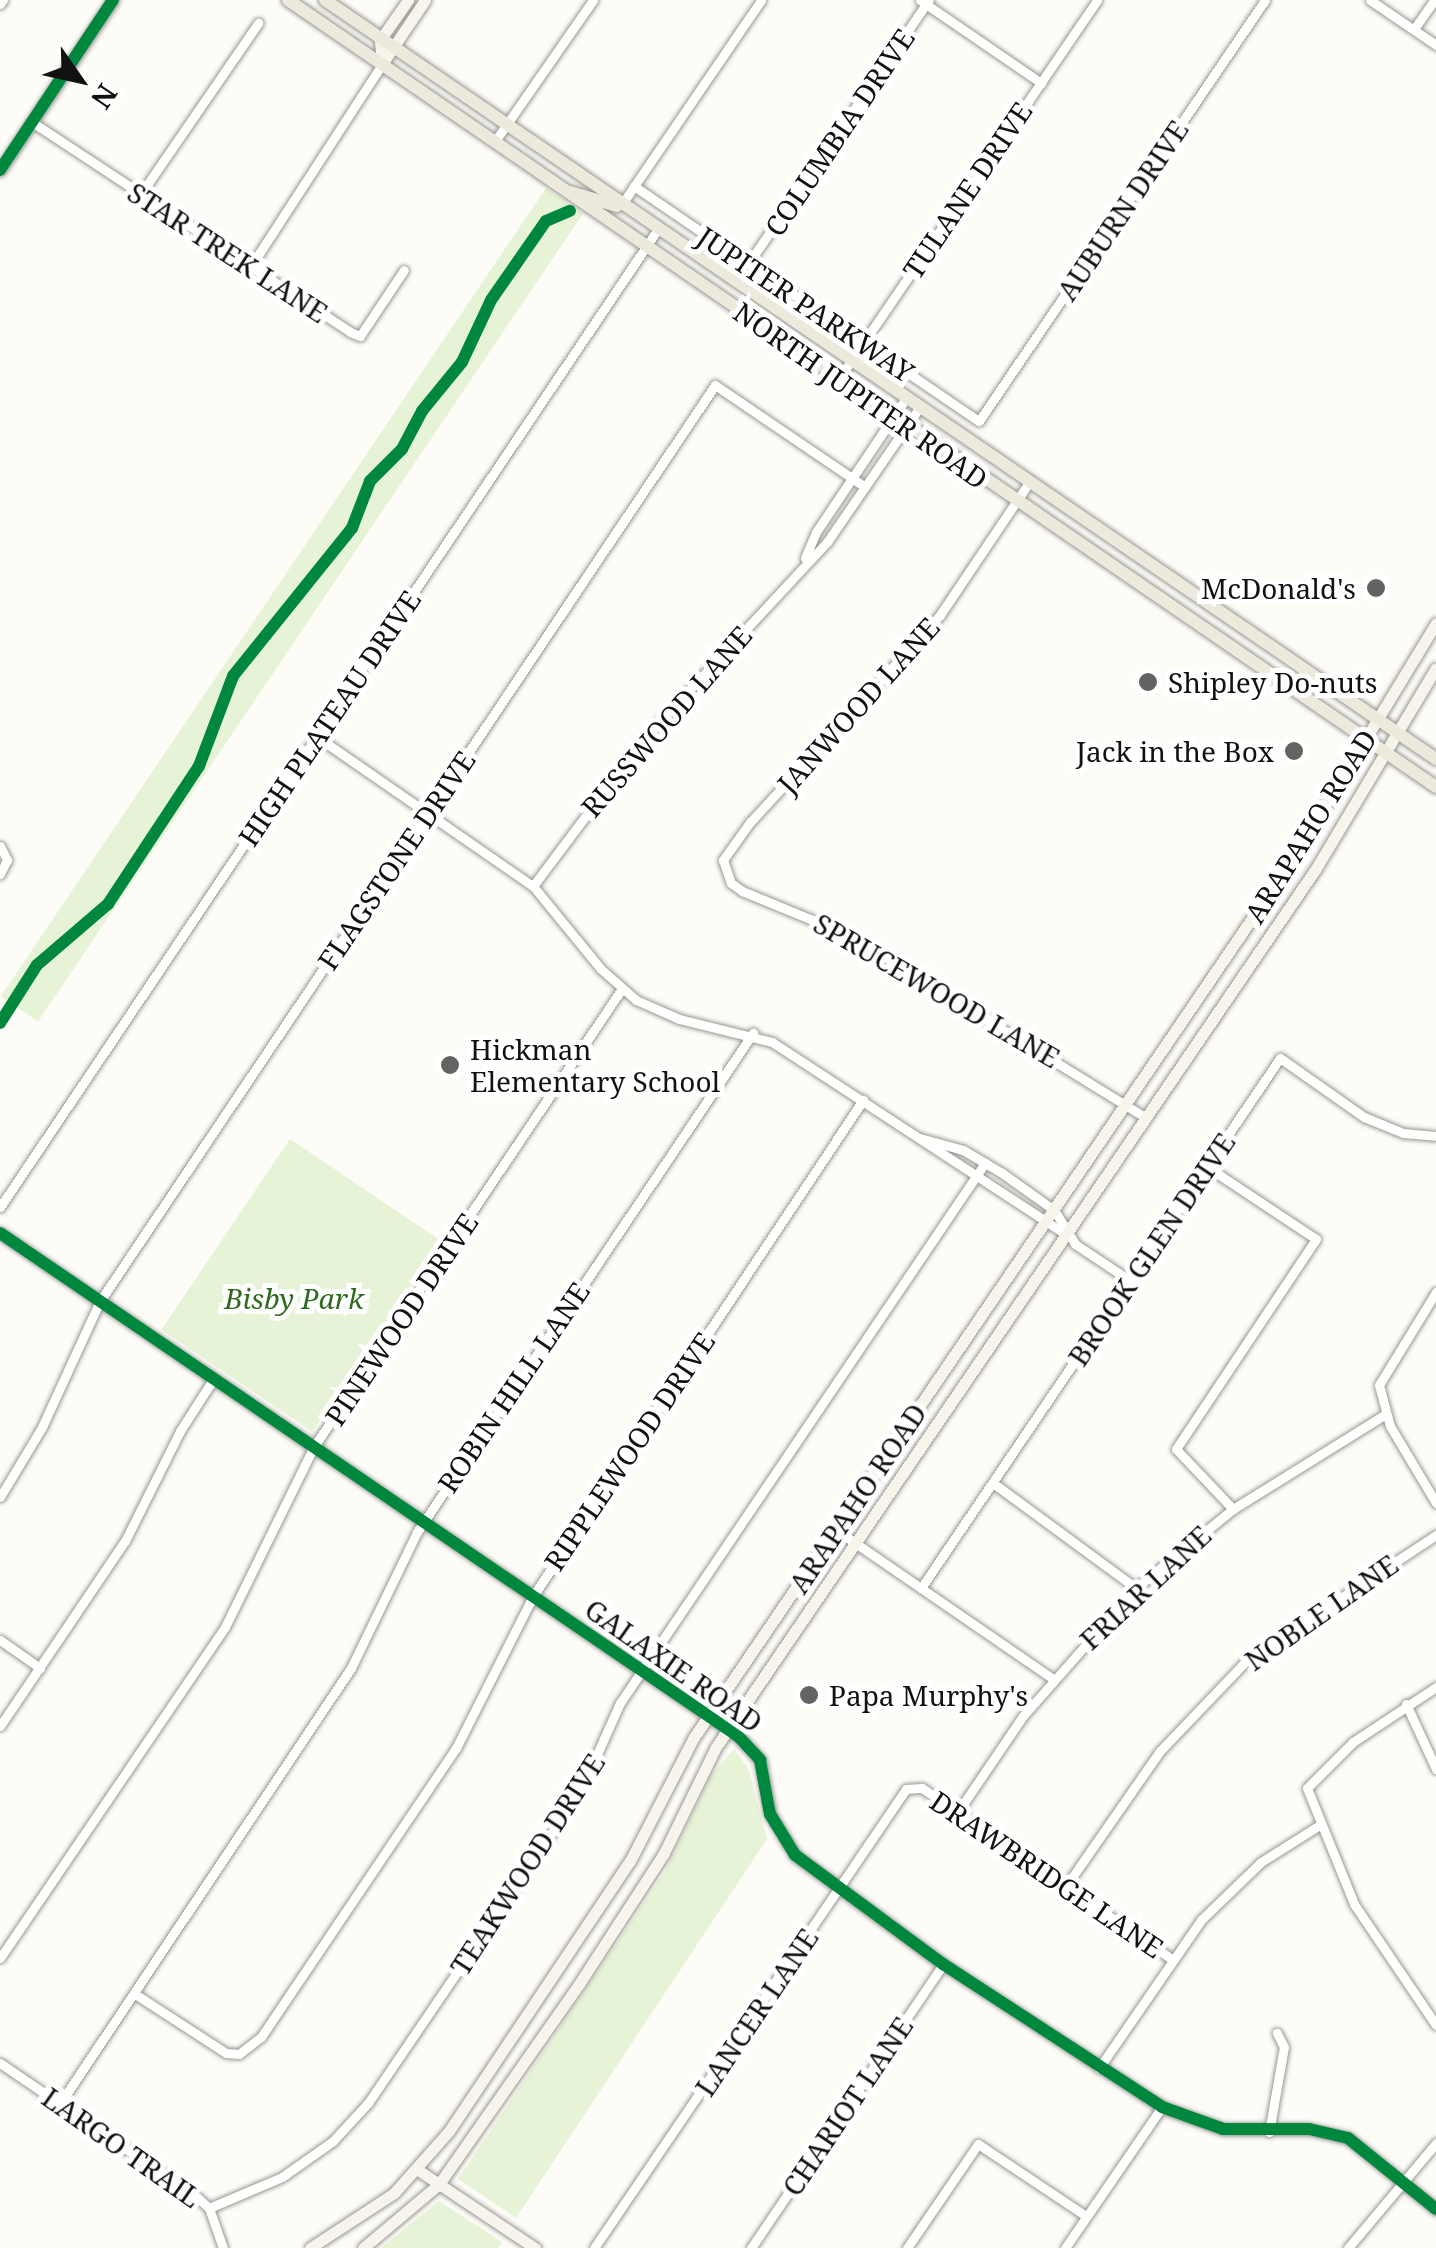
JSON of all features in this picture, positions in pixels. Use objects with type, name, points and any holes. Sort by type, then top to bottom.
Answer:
[{"type":"main road","points":[[0,170],[113,0]]},
{"type":"main road","name":"NORTH JUPITER ROAD","points":[[288,0],[838,380],[888,424],[906,427],[1436,787]]},
{"type":"main road","name":"NORTH JUPITER ROAD","points":[[325,0],[1028,484],[1436,759]]},
{"type":"main road","points":[[382,64],[386,44],[408,0]]},
{"type":"main road","points":[[386,44],[425,0]]},
{"type":"main road","points":[[567,192],[622,204]]},
{"type":"main road","points":[[1120,571],[1151,565],[1152,594]]},
{"type":"main road","name":"ARAPAHO ROAD","points":[[310,2248],[376,2208],[418,2170],[630,1861],[708,1715],[1232,949],[1436,624]]},
{"type":"main road","points":[[1230,647],[1244,628]]},
{"type":"main road","name":"ARAPAHO ROAD","points":[[364,2248],[438,2184],[649,1878],[728,1729],[1251,962],[1387,753],[1436,668]]},
{"type":"main road","points":[[1232,949],[1251,962]]},
{"type":"main road","name":"GALAXIE ROAD","points":[[0,1232],[728,1729],[760,1760],[770,1814],[782,1838],[837,1891],[943,1964],[1162,2107],[1223,2129],[1329,2131],[1363,2145],[1436,2209]]},
{"type":"main road","points":[[418,2170],[518,2243],[536,2248]]},
{"type":"street","points":[[495,142],[593,0]]},
{"type":"street","points":[[622,204],[762,0]]},
{"type":"street","name":"TULANE DRIVE","points":[[838,380],[1097,0]]},
{"type":"street","name":"AUBURN DRIVE","points":[[980,420],[1265,0]]},
{"type":"street","points":[[1370,0],[1436,45]]},
{"type":"street","points":[[1414,30],[1434,0]]},
{"type":"street","points":[[925,2],[1040,83]]},
{"type":"street","name":"COLUMBIA DRIVE","points":[[748,264],[925,2]]},
{"type":"street","points":[[140,195],[258,22]]},
{"type":"street","points":[[251,266],[382,64]]},
{"type":"street","name":"STAR TREK LANE","points":[[32,122],[360,336],[404,270]]},
{"type":"street","name":"JUPITER PARKWAY","points":[[634,186],[980,420]]},
{"type":"street","name":"HIGH PLATEAU DRIVE","points":[[0,1207],[658,230]]},
{"type":"street","name":"FLAGSTONE DRIVE","points":[[0,1497],[42,1428],[100,1301],[716,385],[865,487]]},
{"type":"street","name":"RUSSWOOD LANE","points":[[804,561],[852,478],[906,398]]},
{"type":"street","name":"RUSSWOOD LANE","points":[[534,886],[642,740],[804,561],[827,542],[919,408]]},
{"type":"street","name":"JANWOOD LANE","points":[[726,874],[728,847],[898,666],[1028,484]]},
{"type":"street","points":[[316,736],[534,886],[621,990],[679,1019],[752,1034],[864,1100],[974,1178],[1045,1224],[1068,1234],[1129,1280]]},
{"type":"street","points":[[0,846],[7,860],[0,874]]},
{"type":"street","name":"SPRUCEWOOD LANE","points":[[726,874],[742,891],[849,934],[954,1005],[1047,1052],[1146,1118]]},
{"type":"street","name":"PINEWOOD DRIVE","points":[[0,1958],[225,1627],[313,1448],[621,990]]},
{"type":"street","name":"ROBIN HILL LANE","points":[[61,2102],[351,1668],[424,1522],[752,1034]]},
{"type":"street","name":"BROOK GLEN DRIVE","points":[[922,1588],[1280,1058],[1364,1116],[1403,1134],[1436,1136]]},
{"type":"street","name":"RIPPLEWOOD DRIVE","points":[[135,1994],[226,2054],[239,2054],[261,2037],[456,1748],[532,1596],[864,1100]]},
{"type":"street","points":[[920,1138],[985,1163],[1054,1210],[1068,1234]]},
{"type":"street","name":"TEAKWOOD DRIVE","points":[[209,2208],[282,2177],[332,2141],[368,2104],[581,1790],[620,1703],[985,1163]]},
{"type":"street","points":[[1206,1166],[1316,1239],[1176,1448],[1232,1509]]},
{"type":"street","points":[[1436,1292],[1382,1374],[1384,1415],[1436,1503]]},
{"type":"street","points":[[0,1726],[126,1541],[180,1431],[214,1378]]},
{"type":"street","name":"FRIAR LANE","points":[[957,1813],[1053,1678],[1136,1588],[1232,1509],[1384,1415]]},
{"type":"street","points":[[994,1483],[1136,1588]]},
{"type":"street","points":[[835,1530],[1053,1678]]},
{"type":"street","name":"NOBLE LANE","points":[[1066,1886],[1151,1762],[1247,1660],[1436,1535]]},
{"type":"street","points":[[0,1640],[40,1668]]},
{"type":"street","points":[[1436,1687],[1406,1704],[1310,1781],[1318,1826],[1386,1960],[1436,2025]]},
{"type":"street","points":[[1406,1704],[1436,1769]]},
{"type":"street","name":"DRAWBRIDGE LANE","points":[[922,1788],[1172,1959]]},
{"type":"street","name":"LANCER LANE","points":[[594,2248],[900,1794],[922,1788]]},
{"type":"street","points":[[1099,2068],[1172,1959],[1238,1880],[1318,1826]]},
{"type":"street","name":"CHARIOT LANE","points":[[751,2248],[943,1964]]},
{"type":"street","points":[[1269,2132],[1284,2047],[1278,2033]]},
{"type":"street","name":"LARGO TRAIL","points":[[0,2063],[209,2208],[223,2248]]},
{"type":"street","points":[[1065,2248],[1162,2107]]},
{"type":"street","points":[[1348,2248],[1436,2143]]},
{"type":"street","points":[[907,2248],[978,2144],[1086,2216]]},
{"type":"green space","points":[[546,188],[583,213],[38,1021],[1,996]]},
{"type":"green space","name":"Bisby Park","points":[[290,1139],[441,1241],[312,1431],[161,1330]]},
{"type":"green space","points":[[734,1749],[749,1770],[767,1839],[516,2218],[458,2179],[666,1870],[712,1774]]},
{"type":"green space","points":[[439,2201],[502,2242],[498,2248],[381,2248]]},
{"type":"cycle path","points":[[0,170],[113,0]]},
{"type":"cycle path","points":[[0,1023],[37,965],[108,904],[199,766],[233,676],[352,528],[370,481],[402,449],[422,411],[462,362],[491,300],[546,221],[570,211]]},
{"type":"cycle path","points":[[0,1233],[738,1736],[760,1760],[770,1814],[795,1855],[943,1964],[1162,2107],[1223,2129],[1309,2129],[1348,2138],[1436,2209]]},
{"type":"place","name":"McDonald's","points":[[1376,588]]},
{"type":"place","name":"Shipley Do-nuts","points":[[1148,682]]},
{"type":"place","name":"Jack in the Box","points":[[1294,751]]},
{"type":"place","name":"Hickman Elementary School","points":[[450,1065]]},
{"type":"place","name":"Papa Murphy's","points":[[809,1695]]}]
